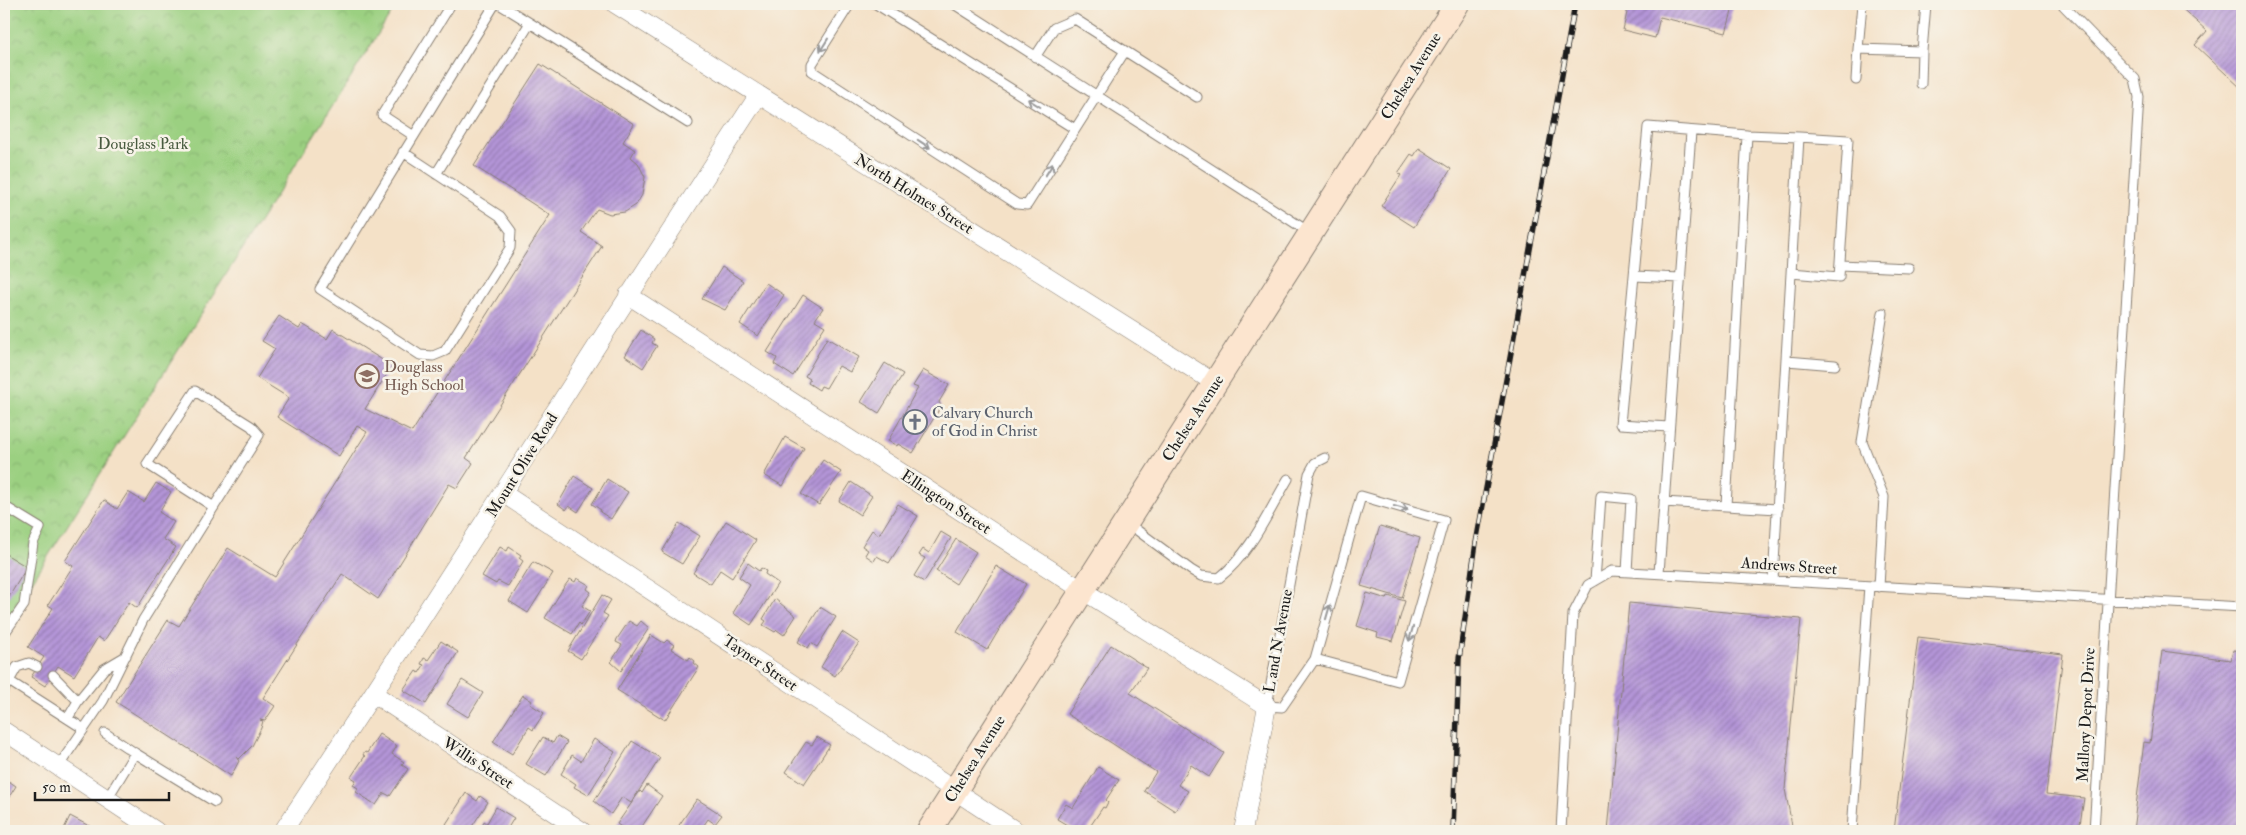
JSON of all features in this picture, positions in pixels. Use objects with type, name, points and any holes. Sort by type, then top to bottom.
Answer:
[{"type":"main road","name":"Chelsea Avenue","points":[[929,831],[1457,4]]},
{"type":"street","name":"North Holmes Street","points":[[614,4],[1215,383]]},
{"type":"street","name":"Mount Olive Road","points":[[283,831],[504,494],[628,296],[758,96]]},
{"type":"street","name":"Ellington Street","points":[[628,296],[1082,590],[1267,706]]},
{"type":"street","name":"Tayner Street","points":[[504,494],[1016,831]]},
{"type":"street","name":"Willis Street","points":[[374,694],[582,831]]},
{"type":"street","name":"L and N Avenue","points":[[1243,831],[1267,706]]},
{"type":"street","points":[[4,731],[156,831]]},
{"type":"lane","points":[[414,136],[382,115],[451,4]]},
{"type":"lane","points":[[403,152],[500,216],[511,231],[510,248],[445,351],[433,356],[420,355],[320,289],[403,152],[495,4]]},
{"type":"lane","points":[[499,4],[688,123]]},
{"type":"lane","points":[[850,4],[812,64],[812,71],[1017,204],[1027,205],[1124,51]]},
{"type":"lane","points":[[876,4],[1075,129]]},
{"type":"lane","points":[[954,4],[1311,234]]},
{"type":"lane","points":[[1856,80],[1862,4]]},
{"type":"lane","points":[[1921,84],[1926,4]]},
{"type":"lane","name":"Mallory Depot Drive","points":[[2062,4],[2135,79],[2139,97],[2094,831]]},
{"type":"lane","points":[[1035,57],[1054,28],[1075,19],[1197,97]]},
{"type":"lane","points":[[436,174],[530,23]]},
{"type":"lane","points":[[1858,49],[1922,52]]},
{"type":"lane","points":[[1670,427],[1620,424],[1648,127],[1747,136],[1799,136],[1848,140],[1839,277],[1791,274]]},
{"type":"lane","points":[[1659,573],[1691,132]]},
{"type":"lane","points":[[1726,506],[1747,136]]},
{"type":"lane","points":[[1774,580],[1788,361],[1799,136]]},
{"type":"lane","points":[[1840,264],[1909,268]]},
{"type":"lane","points":[[1634,276],[1680,278]]},
{"type":"lane","points":[[1879,587],[1884,497],[1862,442],[1883,313]]},
{"type":"lane","points":[[1788,361],[1835,364]]},
{"type":"lane","points":[[58,767],[103,701],[143,620],[214,507],[259,435],[251,426],[195,391],[147,464],[214,507]]},
{"type":"lane","name":"L and N Avenue","points":[[1267,706],[1309,474],[1315,463],[1325,458]]},
{"type":"lane","points":[[1126,522],[1191,570],[1201,576],[1219,578],[1229,570],[1254,538],[1288,479]]},
{"type":"lane","points":[[1267,706],[1282,707],[1315,659],[1361,496],[1444,520],[1398,681],[1315,659]]},
{"type":"lane","points":[[1595,581],[1601,496],[1630,498],[1626,572]]},
{"type":"lane","points":[[1664,502],[1778,509]]},
{"type":"lane","points":[[4,506],[40,528],[33,543],[24,605],[4,634]]},
{"type":"lane","name":"Andrews Street","points":[[1560,831],[1574,614],[1588,585],[1612,571],[2242,607]]},
{"type":"lane","points":[[1852,831],[1869,586]]},
{"type":"lane","points":[[68,718],[78,701],[104,669],[126,656]]},
{"type":"lane","points":[[37,667],[29,663],[17,667],[6,685],[68,718],[84,730]]},
{"type":"lane","points":[[53,675],[78,701]]},
{"type":"lane","points":[[105,733],[215,802]]},
{"type":"lane","points":[[107,800],[135,753]]},
{"type":"green space","name":"Douglass Park","points":[[4,4],[397,4],[4,626]]},
{"type":"building","points":[[1629,4],[1734,4],[1726,33],[1660,17],[1655,38],[1623,30]]},
{"type":"building","points":[[2177,4],[2242,4],[2242,89],[2195,45],[2207,31]]},
{"type":"building","points":[[540,64],[634,124],[623,142],[635,150],[631,157],[638,163],[645,177],[642,195],[636,205],[625,212],[610,214],[597,209],[591,217],[581,232],[602,246],[466,458],[473,463],[457,488],[449,484],[378,599],[342,574],[263,698],[275,706],[265,721],[260,720],[263,721],[261,728],[252,746],[239,759],[236,757],[239,761],[231,776],[116,702],[168,620],[179,626],[228,548],[275,577],[367,432],[357,426],[339,456],[277,417],[289,398],[257,378],[275,349],[262,341],[279,316],[299,329],[302,324],[327,339],[333,329],[392,366],[365,409],[412,432],[550,215],[474,166]]},
{"type":"building","points":[[1419,148],[1451,169],[1414,227],[1381,206],[1401,175],[1398,173],[1411,154],[1414,156]]},
{"type":"building","points":[[722,267],[743,281],[725,310],[702,299]]},
{"type":"building","points":[[766,283],[784,295],[758,336],[740,324]]},
{"type":"building","points":[[803,295],[823,308],[815,320],[825,326],[793,376],[774,364],[777,358],[767,352]]},
{"type":"building","points":[[641,330],[654,339],[652,343],[657,346],[643,368],[625,356]]},
{"type":"building","points":[[827,338],[859,357],[850,372],[839,366],[826,388],[821,386],[819,390],[808,383],[810,379],[805,376]]},
{"type":"building","points":[[885,363],[903,374],[879,413],[861,402]]},
{"type":"building","name":"Calvary Church of God in Christ","points":[[923,370],[949,385],[939,402],[941,406],[913,453],[898,444],[897,446],[888,441],[918,388],[913,386]]},
{"type":"building","points":[[785,437],[804,448],[783,486],[764,475]]},
{"type":"building","points":[[823,460],[841,472],[819,505],[801,494]]},
{"type":"building","points":[[574,476],[593,488],[578,512],[569,506],[566,510],[558,504]]},
{"type":"building","points":[[607,479],[628,492],[611,519],[592,504]]},
{"type":"building","points":[[851,482],[872,496],[860,515],[839,501]]},
{"type":"building","points":[[156,483],[171,492],[159,512],[174,522],[163,539],[176,547],[137,608],[129,602],[104,641],[98,637],[74,676],[58,666],[45,686],[31,677],[44,657],[28,647],[53,608],[48,605],[73,566],[65,561],[104,500],[117,509],[128,492],[144,502]]},
{"type":"building","points":[[898,504],[918,516],[889,563],[877,556],[874,561],[865,555],[868,550],[862,546],[872,530],[879,535]]},
{"type":"building","points":[[726,521],[756,540],[732,578],[720,570],[711,584],[693,573]]},
{"type":"building","points":[[679,523],[700,536],[682,564],[662,552]]},
{"type":"building","points":[[1380,526],[1420,538],[1402,598],[1361,586]]},
{"type":"building","points":[[941,532],[951,538],[924,582],[914,576],[925,558],[919,555],[923,549],[929,553]]},
{"type":"building","points":[[956,539],[976,552],[956,584],[936,571]]},
{"type":"building","points":[[500,547],[507,551],[509,547],[521,555],[519,558],[523,561],[508,586],[498,581],[496,584],[482,576]]},
{"type":"building","points":[[4,553],[27,567],[4,605]]},
{"type":"building","points":[[533,562],[553,573],[528,613],[509,601]]},
{"type":"building","points":[[748,563],[759,571],[761,568],[766,571],[765,574],[778,583],[751,625],[733,613],[750,585],[739,577]]},
{"type":"building","points":[[996,566],[1026,584],[987,650],[957,632]]},
{"type":"building","points":[[577,578],[589,585],[587,589],[591,592],[582,606],[590,611],[581,625],[579,623],[572,634],[545,618],[570,579],[575,582]]},
{"type":"building","points":[[1367,593],[1387,599],[1388,596],[1405,601],[1393,641],[1377,637],[1378,633],[1357,626]]},
{"type":"building","points":[[602,595],[611,600],[603,613],[608,616],[581,659],[568,651]]},
{"type":"building","points":[[775,599],[796,616],[784,635],[777,630],[775,632],[763,625],[766,621],[763,619]]},
{"type":"building","points":[[1629,603],[1801,619],[1785,789],[1793,831],[1608,831]]},
{"type":"building","points":[[820,607],[836,617],[817,647],[811,643],[808,648],[798,642]]},
{"type":"building","points":[[629,621],[637,626],[641,621],[649,628],[621,671],[611,662],[622,645],[616,642],[617,639]]},
{"type":"building","points":[[842,632],[859,643],[835,676],[821,667]]},
{"type":"building","points":[[651,635],[664,643],[667,640],[674,645],[671,649],[688,660],[690,657],[699,667],[665,720],[617,690]]},
{"type":"building","points":[[1918,637],[2063,654],[2046,794],[2084,798],[2079,831],[1894,831]]},
{"type":"building","points":[[441,641],[458,652],[426,704],[403,690],[416,671],[419,673],[424,665],[421,664],[424,658],[428,660]]},
{"type":"building","points":[[1111,645],[1147,668],[1130,693],[1224,753],[1209,777],[1191,765],[1178,785],[1188,791],[1175,811],[1144,791],[1156,772],[1067,714]]},
{"type":"building","points":[[2233,650],[2242,651],[2242,831],[2133,831],[2144,742],[2150,743],[2162,651],[2231,660]]},
{"type":"building","points":[[462,680],[483,693],[468,717],[447,704]]},
{"type":"building","points":[[523,695],[532,701],[530,704],[544,713],[533,730],[529,727],[512,754],[493,742]]},
{"type":"building","points":[[379,734],[397,746],[392,754],[404,762],[402,765],[408,769],[390,796],[384,793],[376,805],[356,792],[358,788],[353,785],[356,780],[351,777],[365,756],[363,755],[365,752],[367,753]]},
{"type":"building","points":[[557,736],[567,742],[546,776],[526,764],[543,737],[553,743]]},
{"type":"building","points":[[817,737],[830,745],[804,784],[786,772],[806,742],[812,745]]},
{"type":"building","points":[[594,739],[615,752],[588,795],[574,787],[576,784],[561,774],[572,755],[581,761]]},
{"type":"building","points":[[632,741],[660,758],[631,803],[622,797],[611,814],[594,801]]},
{"type":"building","points":[[1098,767],[1119,780],[1106,800],[1108,802],[1105,808],[1103,807],[1087,831],[1077,831],[1057,819],[1066,804],[1073,808]]},
{"type":"building","points":[[4,778],[16,786],[4,805]]},
{"type":"building","points":[[647,785],[662,796],[639,831],[627,831],[617,824],[640,791],[642,793]]},
{"type":"building","points":[[466,793],[477,801],[480,796],[488,802],[469,831],[445,831],[448,826],[446,824]]},
{"type":"building","points":[[697,799],[722,815],[715,824],[708,819],[700,831],[675,831]]},
{"type":"building","points":[[496,807],[514,818],[506,831],[481,831],[484,821],[487,823]]},
{"type":"building","points":[[70,816],[93,828],[92,831],[63,831]]},
{"type":"railway","points":[[1453,831],[1459,659],[1476,543],[1575,4]]},
{"type":"place","name":"Douglass High School","points":[[367,376]]},
{"type":"place","name":"Calvary Church of God in Christ","points":[[915,422]]}]
